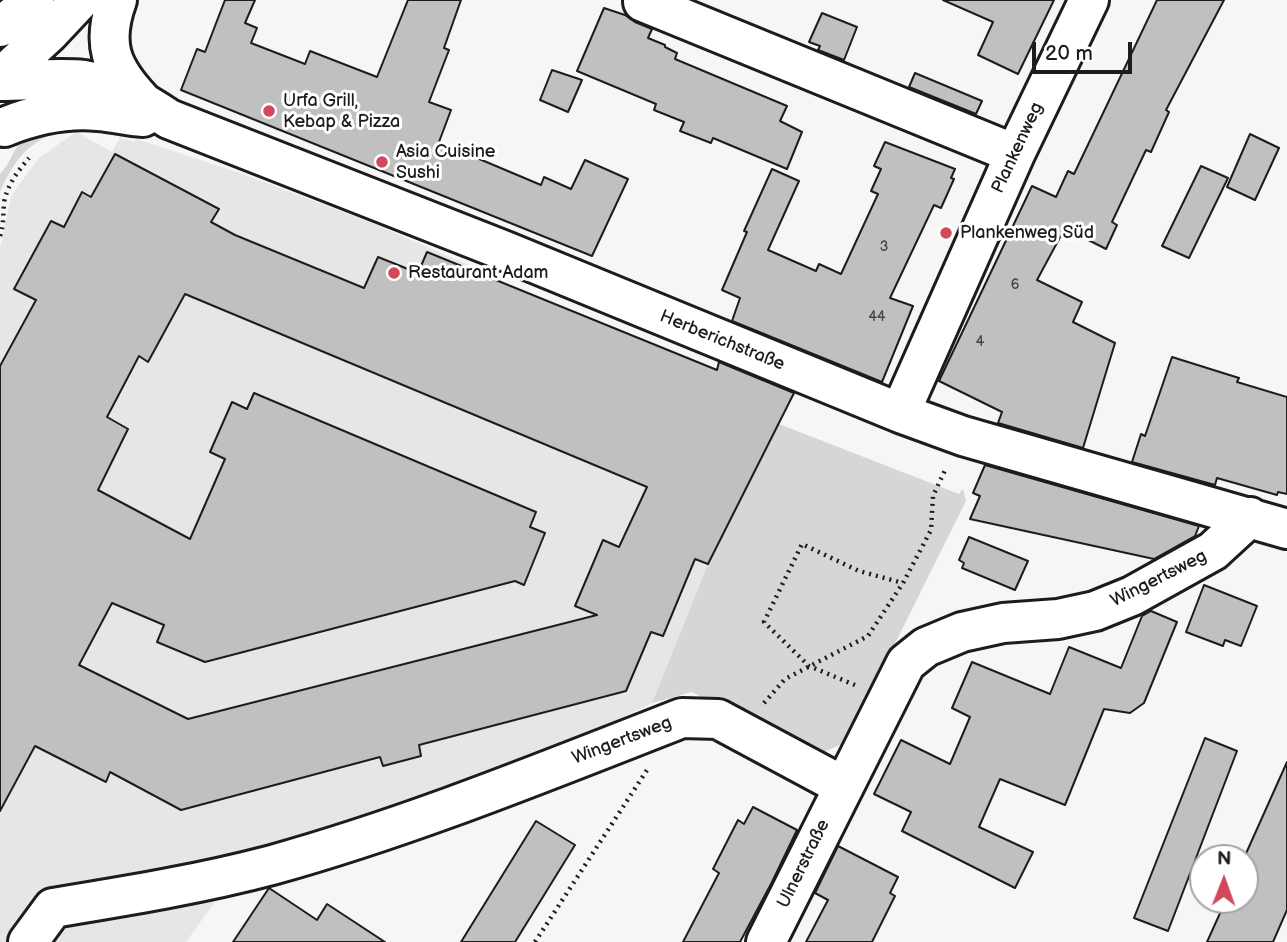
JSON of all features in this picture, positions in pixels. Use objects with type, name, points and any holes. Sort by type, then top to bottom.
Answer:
[{"type":"street","points":[[0,27],[34,0]]},
{"type":"street","points":[[2,133],[7,111],[6,96],[0,80],[80,0]]},
{"type":"street","points":[[117,0],[110,28],[113,59],[122,79],[155,109]]},
{"type":"street","name":"Plankenweg","points":[[900,413],[1015,154],[1089,0]]},
{"type":"street","points":[[643,2],[1015,154]]},
{"type":"street","name":"Herberichstraße","points":[[0,80],[85,80],[900,413],[960,435],[1287,529]]},
{"type":"street","name":"Herberichstraße","points":[[2,133],[29,117],[74,111],[155,109]]},
{"type":"street","name":"Wingertsweg","points":[[28,942],[53,908],[187,885],[271,865],[442,812],[682,718],[718,719],[843,786],[906,663],[926,647],[962,632],[1003,623],[1058,619],[1095,611],[1132,596],[1213,551],[1250,517]]},
{"type":"street","name":"Ulnerstraße","points":[[766,942],[843,786]]},
{"type":"path","points":[[740,731],[785,679],[868,636],[903,583],[930,530],[933,496],[960,435]]},
{"type":"path","points":[[891,694],[856,685],[810,666],[764,622],[802,544],[859,571],[903,583]]},
{"type":"path","points":[[535,942],[652,763]]},
{"type":"shaded area","points":[[67,123],[22,154],[0,192],[0,174],[19,144],[35,133]]},
{"type":"shaded area","points":[[76,132],[112,152],[120,137],[134,142],[136,139],[240,173],[370,222],[504,280],[503,285],[790,401],[708,564],[652,703],[508,772],[187,877],[18,942],[0,942],[0,248],[11,197],[18,186],[39,158]]},
{"type":"shaded area","points":[[779,424],[959,494],[963,489],[966,501],[846,742],[816,756],[692,692],[652,703],[708,564]]},
{"type":"shaded area","points":[[227,885],[186,942],[38,942],[57,916]]},
{"type":"building","points":[[225,0],[255,0],[245,23],[257,28],[251,43],[305,64],[310,51],[377,77],[408,0],[461,0],[444,48],[449,50],[429,102],[451,110],[439,142],[541,185],[544,177],[571,189],[585,160],[628,179],[592,256],[181,90],[197,49],[205,52]]},
{"type":"building","points":[[943,0],[1054,0],[1018,74],[978,55],[993,22]]},
{"type":"building","points":[[1157,0],[1224,0],[1166,110],[1169,112],[1151,152],[1146,150],[1112,222],[1117,225],[1106,249],[1065,228],[1037,280],[1082,302],[1073,322],[1115,343],[1083,448],[998,423],[1002,412],[939,381],[1032,186],[1056,197],[1068,171],[1074,174]]},
{"type":"building","points":[[604,8],[652,29],[648,38],[677,53],[675,59],[787,106],[780,121],[802,132],[787,169],[713,138],[711,143],[680,131],[684,122],[654,110],[656,104],[577,71]]},
{"type":"building","points":[[822,13],[857,27],[844,60],[818,50],[820,46],[809,42]]},
{"type":"building","points":[[552,70],[582,80],[568,112],[540,100]]},
{"type":"building","points":[[915,73],[982,101],[976,114],[909,87]]},
{"type":"building","points":[[1250,134],[1279,148],[1255,200],[1227,187]]},
{"type":"building","points":[[885,142],[955,169],[951,178],[954,179],[941,208],[934,205],[890,298],[913,306],[882,382],[732,321],[740,298],[722,290],[747,232],[744,231],[772,169],[799,181],[768,250],[816,271],[819,264],[841,274],[878,194],[871,191],[881,169],[874,166]]},
{"type":"building","points":[[115,154],[219,209],[211,222],[235,235],[364,288],[378,257],[418,273],[427,252],[717,370],[719,362],[794,393],[708,564],[695,559],[663,636],[651,632],[626,691],[419,745],[421,756],[383,766],[380,757],[181,810],[110,772],[106,782],[35,746],[0,811],[0,366],[36,300],[14,289],[51,221],[64,227],[82,192],[91,197]],"holes":[[[185,294],[647,487],[619,547],[603,540],[575,606],[597,615],[188,719],[79,665],[112,603],[164,625],[157,642],[205,662],[515,581],[524,585],[545,533],[530,527],[536,512],[254,393],[247,409],[232,402],[210,452],[225,459],[190,539],[98,490],[128,429],[107,417],[139,356],[148,362]]]},
{"type":"building","points":[[1201,166],[1228,178],[1189,258],[1162,246]]},
{"type":"building","points":[[1172,357],[1239,378],[1237,382],[1287,397],[1287,494],[1278,492],[1277,495],[1217,478],[1215,485],[1132,462],[1141,434],[1145,436]]},
{"type":"building","points":[[985,465],[1199,526],[1195,536],[1154,559],[970,519],[980,496],[973,493]]},
{"type":"building","points":[[969,537],[1028,561],[1015,590],[962,568],[964,563],[959,560]]},
{"type":"building","points":[[1204,585],[1257,606],[1241,646],[1225,640],[1223,646],[1186,632]]},
{"type":"building","points":[[1151,611],[1177,622],[1144,703],[1130,713],[1104,709],[1065,805],[1000,779],[979,827],[1033,852],[1015,888],[902,831],[911,812],[874,794],[901,740],[950,764],[970,717],[952,708],[972,662],[1050,694],[1069,647],[1121,668],[1142,616]]},
{"type":"building","points":[[1205,738],[1237,751],[1201,844],[1189,844],[1189,876],[1168,931],[1134,918]]},
{"type":"building","points":[[1287,762],[1287,910],[1273,942],[1207,942],[1220,914],[1259,914],[1259,844],[1250,844]]},
{"type":"building","points":[[753,807],[797,830],[772,882],[740,942],[683,942],[719,873],[713,869],[738,820],[744,824]]},
{"type":"building","points":[[536,821],[575,845],[515,942],[461,942]]},
{"type":"building","points":[[838,846],[898,877],[890,893],[895,896],[872,942],[806,942],[828,900],[815,893]]},
{"type":"building","points":[[269,888],[317,920],[327,904],[385,942],[233,942]]},
{"type":"place","name":"Urfa Grill, Kebap & Pizza","points":[[269,111]]},
{"type":"place","name":"Asia Cuisine Sushi","points":[[382,162]]},
{"type":"place","name":"Plankenweg Süd","points":[[946,233]]},
{"type":"place","name":"Restaurant Adam","points":[[394,273]]}]
